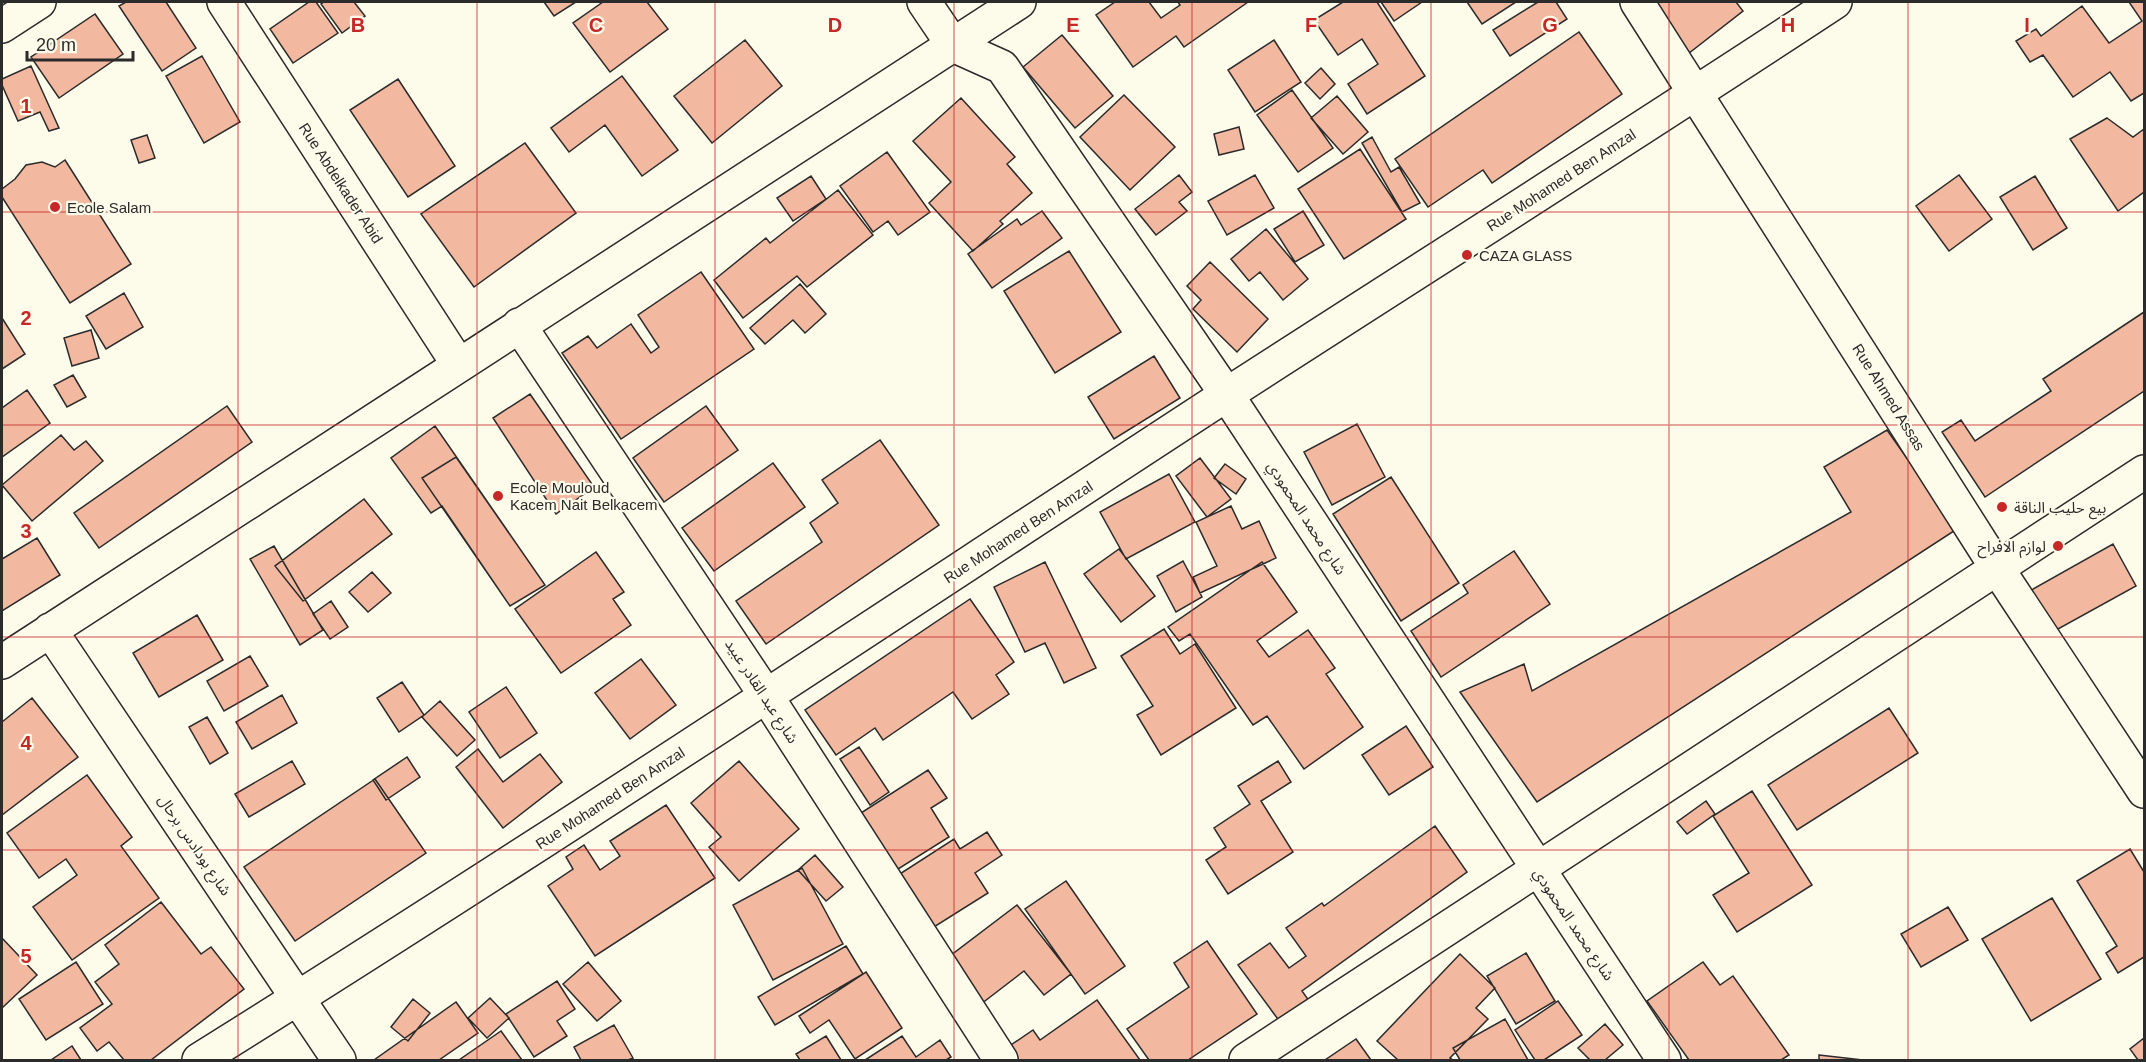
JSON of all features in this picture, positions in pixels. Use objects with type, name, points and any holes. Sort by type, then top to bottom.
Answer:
[{"type":"street","points":[[2,26],[39,2]]},
{"type":"street","name":"Rue Abdelkader Abid","points":[[224,2],[458,364]]},
{"type":"street","points":[[924,2],[953,45]]},
{"type":"street","points":[[2,662],[1018,2]]},
{"type":"street","name":"Rue Ahmed Assas","points":[[1637,2],[1998,568],[2145,791]]},
{"type":"street","name":"Rue Mohamed Ben Amzal","points":[[199,1060],[767,697],[1227,395],[1835,2]]},
{"type":"street","name":"شارع محمد المحمودي","points":[[953,45],[1002,68],[1227,395],[1664,1060]]},
{"type":"street","name":"شارع عبد القادر عبيد","points":[[519,325],[767,697],[1001,1060]]},
{"type":"street","points":[[1246,1060],[2145,472]]},
{"type":"street","name":"شارع بودادس برحال","points":[[50,630],[339,1060]]},
{"type":"building","points":[[126,2],[166,2],[196,48],[162,71],[119,6]]},
{"type":"building","points":[[309,2],[316,2],[338,33],[293,63],[270,29]]},
{"type":"building","points":[[324,2],[354,2],[365,16],[342,33],[321,4]]},
{"type":"building","points":[[544,2],[576,2],[554,16]]},
{"type":"building","points":[[603,2],[647,2],[668,29],[610,72],[573,23]]},
{"type":"building","points":[[1115,2],[1149,2],[1161,18],[1180,5],[1178,2],[1248,2],[1184,47],[1176,36],[1133,67],[1096,15]]},
{"type":"building","points":[[1343,2],[1377,2],[1425,76],[1367,114],[1348,84],[1378,64],[1362,39],[1338,55],[1314,20]]},
{"type":"building","points":[[1381,2],[1422,2],[1394,21]]},
{"type":"building","points":[[1467,2],[1516,2],[1482,24]]},
{"type":"building","points":[[1538,2],[1556,2],[1567,19],[1510,56],[1493,30]]},
{"type":"building","points":[[1641,2],[1736,2],[1743,11],[1684,57]]},
{"type":"building","points":[[2129,2],[2144,2],[2144,93],[2131,101],[2110,72],[2073,97],[2043,55],[2030,62],[2016,41],[2036,29],[2041,36],[2082,6],[2109,43],[2142,21]]},
{"type":"building","points":[[95,14],[123,54],[59,98],[31,57]]},
{"type":"building","points":[[1579,32],[1622,94],[1492,183],[1483,170],[1428,207],[1395,159]]},
{"type":"building","points":[[1062,35],[1113,96],[1075,128],[1023,67]]},
{"type":"building","points":[[745,40],[782,86],[712,143],[674,96]]},
{"type":"building","points":[[1274,40],[1301,82],[1255,112],[1228,70]]},
{"type":"building","points":[[202,56],[240,122],[204,143],[166,76]]},
{"type":"building","points":[[31,66],[59,128],[49,131],[40,112],[18,121],[2,85],[2,79]]},
{"type":"building","points":[[1321,68],[1335,84],[1320,99],[1305,83]]},
{"type":"building","points":[[622,76],[678,150],[642,176],[605,125],[569,152],[551,128]]},
{"type":"building","points":[[398,79],[455,166],[408,197],[350,110]]},
{"type":"building","points":[[1292,90],[1333,148],[1298,172],[1257,115]]},
{"type":"building","points":[[1124,95],[1175,147],[1130,190],[1080,137]]},
{"type":"building","points":[[1337,96],[1368,132],[1343,154],[1311,118]]},
{"type":"building","points":[[961,98],[1015,157],[1007,164],[1032,193],[1000,221],[1003,224],[973,251],[929,203],[951,182],[913,141]]},
{"type":"building","points":[[2107,118],[2133,137],[2144,129],[2144,192],[2118,211],[2070,139]]},
{"type":"building","points":[[1239,127],[1244,149],[1219,155],[1214,134]]},
{"type":"building","points":[[147,135],[155,158],[139,163],[131,140]]},
{"type":"building","points":[[1372,137],[1391,172],[1399,167],[1420,203],[1402,212],[1362,143]]},
{"type":"building","points":[[525,143],[576,213],[474,287],[421,214]]},
{"type":"building","points":[[1360,149],[1406,219],[1344,259],[1298,189]]},
{"type":"building","points":[[887,152],[930,212],[898,235],[888,221],[873,232],[840,186]]},
{"type":"building","points":[[65,160],[131,264],[70,303],[2,197],[2,189],[15,179],[26,165],[42,162],[55,167]]},
{"type":"building","points":[[1179,175],[1192,192],[1179,202],[1187,211],[1156,235],[1135,209]]},
{"type":"building","points":[[1255,175],[1274,208],[1227,235],[1208,201]]},
{"type":"building","points":[[1959,175],[1992,219],[1949,251],[1916,206]]},
{"type":"building","points":[[811,176],[826,199],[793,221],[777,198]]},
{"type":"building","points":[[2035,176],[2067,228],[2033,250],[2000,197]]},
{"type":"building","points":[[838,190],[873,235],[807,287],[797,276],[743,318],[714,280],[766,238],[770,243]]},
{"type":"building","points":[[1042,211],[1062,238],[992,288],[968,254],[1017,219],[1021,225]]},
{"type":"building","points":[[1303,211],[1324,245],[1295,262],[1274,229]]},
{"type":"building","points":[[1266,229],[1308,279],[1283,300],[1260,272],[1249,281],[1231,259]]},
{"type":"building","points":[[1069,251],[1121,332],[1055,373],[1004,291]]},
{"type":"building","points":[[1210,262],[1268,319],[1237,352],[1193,309],[1201,300],[1187,286]]},
{"type":"building","points":[[701,272],[754,349],[621,439],[562,353],[588,336],[597,348],[631,324],[651,353],[659,347],[638,315]]},
{"type":"building","points":[[800,284],[826,314],[805,333],[793,320],[765,344],[750,328]]},
{"type":"building","points":[[124,293],[143,327],[106,349],[86,316]]},
{"type":"building","points":[[2144,312],[2144,391],[1985,497],[1942,432],[1961,420],[1975,441],[2051,391],[2043,379]]},
{"type":"building","points":[[2,318],[25,354],[2,369]]},
{"type":"building","points":[[91,330],[99,358],[72,366],[64,338]]},
{"type":"building","points":[[1154,356],[1180,398],[1114,439],[1088,397]]},
{"type":"building","points":[[73,375],[86,397],[67,407],[54,385]]},
{"type":"building","points":[[27,390],[50,423],[2,457],[2,408]]},
{"type":"building","points":[[530,394],[594,487],[556,514],[493,418]]},
{"type":"building","points":[[227,406],[252,442],[99,548],[74,513]]},
{"type":"building","points":[[706,406],[738,450],[664,502],[633,458]]},
{"type":"building","points":[[1357,424],[1385,477],[1332,505],[1304,452]]},
{"type":"building","points":[[435,426],[545,585],[510,606],[442,506],[431,513],[391,458]]},
{"type":"building","points":[[1887,430],[1957,529],[1537,802],[1460,692],[1524,664],[1532,691],[1851,512],[1824,467]]},
{"type":"building","points":[[61,435],[74,450],[86,441],[103,461],[32,521],[2,485]]},
{"type":"building","points":[[880,440],[939,525],[766,644],[736,601],[822,542],[810,523],[838,503],[822,480]]},
{"type":"building","points":[[456,457],[545,585],[510,606],[422,478]]},
{"type":"building","points":[[1200,458],[1231,499],[1207,517],[1176,476]]},
{"type":"building","points":[[773,463],[805,507],[714,571],[682,528]]},
{"type":"building","points":[[1225,464],[1246,479],[1236,494],[1214,478]]},
{"type":"building","points":[[1169,474],[1195,522],[1126,559],[1100,512]]},
{"type":"building","points":[[1391,477],[1459,583],[1401,621],[1333,514]]},
{"type":"building","points":[[364,499],[392,534],[303,601],[275,566]]},
{"type":"building","points":[[1231,506],[1242,529],[1259,521],[1276,558],[1200,593],[1193,577],[1217,566],[1196,522]]},
{"type":"building","points":[[37,538],[60,575],[2,611],[2,559]]},
{"type":"building","points":[[2113,544],[2136,586],[2049,634],[2026,593]]},
{"type":"building","points":[[274,546],[323,630],[300,645],[250,559]]},
{"type":"building","points":[[1119,549],[1155,596],[1121,622],[1084,574]]},
{"type":"building","points":[[1514,551],[1550,604],[1441,677],[1411,631],[1468,593],[1463,585]]},
{"type":"building","points":[[596,552],[624,592],[613,599],[631,625],[561,673],[515,609]]},
{"type":"building","points":[[1183,561],[1202,597],[1176,612],[1157,576]]},
{"type":"building","points":[[1045,562],[1096,668],[1064,683],[1045,643],[1025,652],[994,587]]},
{"type":"building","points":[[1262,562],[1297,612],[1257,641],[1269,657],[1308,630],[1335,668],[1326,674],[1363,727],[1304,769],[1267,716],[1253,725],[1190,634],[1179,641],[1168,627]]},
{"type":"building","points":[[372,572],[391,593],[368,612],[349,592]]},
{"type":"building","points":[[970,599],[1014,662],[996,675],[1009,694],[972,719],[953,692],[883,740],[875,728],[836,755],[805,710]]},
{"type":"building","points":[[331,601],[348,627],[330,639],[313,614]]},
{"type":"building","points":[[197,615],[223,660],[159,697],[133,653]]},
{"type":"building","points":[[1164,629],[1180,654],[1195,644],[1236,708],[1161,755],[1137,715],[1153,706],[1121,656]]},
{"type":"building","points":[[250,656],[268,686],[224,711],[207,681]]},
{"type":"building","points":[[641,659],[676,705],[630,739],[595,693]]},
{"type":"building","points":[[402,682],[424,715],[399,732],[377,698]]},
{"type":"building","points":[[506,687],[537,733],[500,758],[469,712]]},
{"type":"building","points":[[282,695],[297,723],[252,749],[236,722]]},
{"type":"building","points":[[32,698],[78,757],[2,815],[2,722]]},
{"type":"building","points":[[440,701],[475,740],[457,756],[422,717]]},
{"type":"building","points":[[1889,708],[1918,753],[1797,830],[1768,785]]},
{"type":"building","points":[[207,717],[228,753],[210,764],[189,727]]},
{"type":"building","points":[[1406,726],[1433,767],[1389,795],[1362,755]]},
{"type":"building","points":[[859,747],[889,792],[870,805],[840,759]]},
{"type":"building","points":[[478,749],[503,782],[540,754],[562,782],[503,828],[456,767]]},
{"type":"building","points":[[407,757],[420,777],[386,800],[373,780]]},
{"type":"building","points":[[292,761],[305,784],[249,817],[235,794]]},
{"type":"building","points":[[739,761],[799,829],[739,881],[709,847],[721,837],[691,803]]},
{"type":"building","points":[[1278,761],[1291,782],[1261,801],[1293,852],[1228,894],[1206,860],[1226,847],[1214,828],[1250,804],[1238,786]]},
{"type":"building","points":[[928,770],[947,798],[931,808],[949,837],[887,876],[850,820]]},
{"type":"building","points":[[87,775],[132,837],[121,846],[159,898],[72,960],[33,907],[77,875],[66,859],[39,878],[7,833]]},
{"type":"building","points":[[375,779],[426,853],[295,941],[244,867]]},
{"type":"building","points":[[1752,791],[1812,885],[1737,932],[1713,895],[1749,873],[1713,816]]},
{"type":"building","points":[[1706,801],[1715,814],[1687,834],[1677,822]]},
{"type":"building","points":[[666,805],[715,878],[595,956],[548,886],[573,869],[566,857],[584,845],[600,870],[620,856],[610,841]]},
{"type":"building","points":[[1435,826],[1467,872],[1302,991],[1312,1005],[1283,1026],[1238,965],[1270,943],[1289,968],[1306,956],[1286,928],[1322,903],[1324,906]]},
{"type":"building","points":[[987,832],[1002,855],[975,873],[988,893],[926,932],[892,879],[954,839],[960,849]]},
{"type":"building","points":[[2130,849],[2144,872],[2144,957],[2118,973],[2106,953],[2117,946],[2077,881]]},
{"type":"building","points":[[815,855],[843,887],[826,901],[798,870]]},
{"type":"building","points":[[802,868],[843,944],[773,980],[733,905]]},
{"type":"building","points":[[1066,881],[1125,966],[1085,994],[1025,909]]},
{"type":"building","points":[[2052,898],[2101,979],[2031,1021],[1982,939]]},
{"type":"building","points":[[161,902],[201,954],[211,947],[244,989],[151,1060],[124,1060],[109,1042],[97,1051],[80,1028],[112,1004],[95,982],[119,964],[105,945]]},
{"type":"building","points":[[1017,905],[1071,974],[1044,995],[1024,971],[981,1004],[946,959]]},
{"type":"building","points":[[1948,907],[1968,940],[1921,967],[1901,934]]},
{"type":"building","points":[[2,938],[37,975],[2,1008]]},
{"type":"building","points":[[1207,941],[1257,1014],[1188,1060],[1149,1060],[1127,1029],[1189,987],[1174,963]]},
{"type":"building","points":[[846,946],[863,974],[775,1025],[758,997]]},
{"type":"building","points":[[1526,953],[1555,1001],[1516,1024],[1487,976]]},
{"type":"building","points":[[1460,954],[1495,988],[1476,1008],[1488,1019],[1450,1058],[1453,1060],[1398,1060],[1377,1041]]},
{"type":"building","points":[[76,962],[103,1004],[46,1040],[19,999]]},
{"type":"building","points":[[588,962],[621,1001],[597,1021],[563,984]]},
{"type":"building","points":[[1703,962],[1720,985],[1733,976],[1789,1055],[1781,1060],[1689,1060],[1647,1001]]},
{"type":"building","points":[[866,972],[902,1028],[855,1059],[829,1020],[810,1033],[799,1016]]},
{"type":"building","points":[[557,981],[575,1009],[557,1021],[567,1036],[534,1057],[506,1014]]},
{"type":"building","points":[[490,998],[509,1018],[487,1038],[468,1018]]},
{"type":"building","points":[[413,999],[430,1013],[408,1041],[391,1027]]},
{"type":"building","points":[[1097,1000],[1140,1060],[1013,1060],[1005,1049],[1033,1030],[1040,1040]]},
{"type":"building","points":[[1558,1001],[1582,1035],[1544,1060],[1535,1060],[1515,1030]]},
{"type":"building","points":[[456,1002],[478,1033],[439,1060],[374,1060]]},
{"type":"building","points":[[1505,1019],[1528,1060],[1460,1060],[1453,1048]]},
{"type":"building","points":[[1605,1024],[1623,1045],[1605,1060],[1590,1060],[1578,1048]]},
{"type":"building","points":[[614,1025],[633,1058],[628,1060],[581,1060],[574,1047]]},
{"type":"building","points":[[501,1031],[522,1060],[459,1060]]},
{"type":"building","points":[[826,1036],[841,1060],[800,1060],[796,1054]]},
{"type":"building","points":[[902,1036],[916,1057],[940,1040],[951,1057],[946,1060],[865,1060]]},
{"type":"building","points":[[2144,1038],[2144,1060],[2138,1060],[2130,1049]]},
{"type":"building","points":[[1356,1039],[1371,1060],[1325,1060]]},
{"type":"building","points":[[72,1046],[81,1060],[51,1060]]},
{"type":"building","points":[[1819,1055],[1863,1060],[1819,1060]]},
{"type":"place","name":"Ecole Salam","points":[[55,207]]},
{"type":"place","name":"CAZA GLASS","points":[[1467,255]]},
{"type":"place","name":"Ecole Mouloud Kacem Nait Belkacem","points":[[498,496]]},
{"type":"place","name":"بيع حليب الناقة","points":[[2002,507]]},
{"type":"place","name":"لوازم الافراح","points":[[2058,546]]}]
